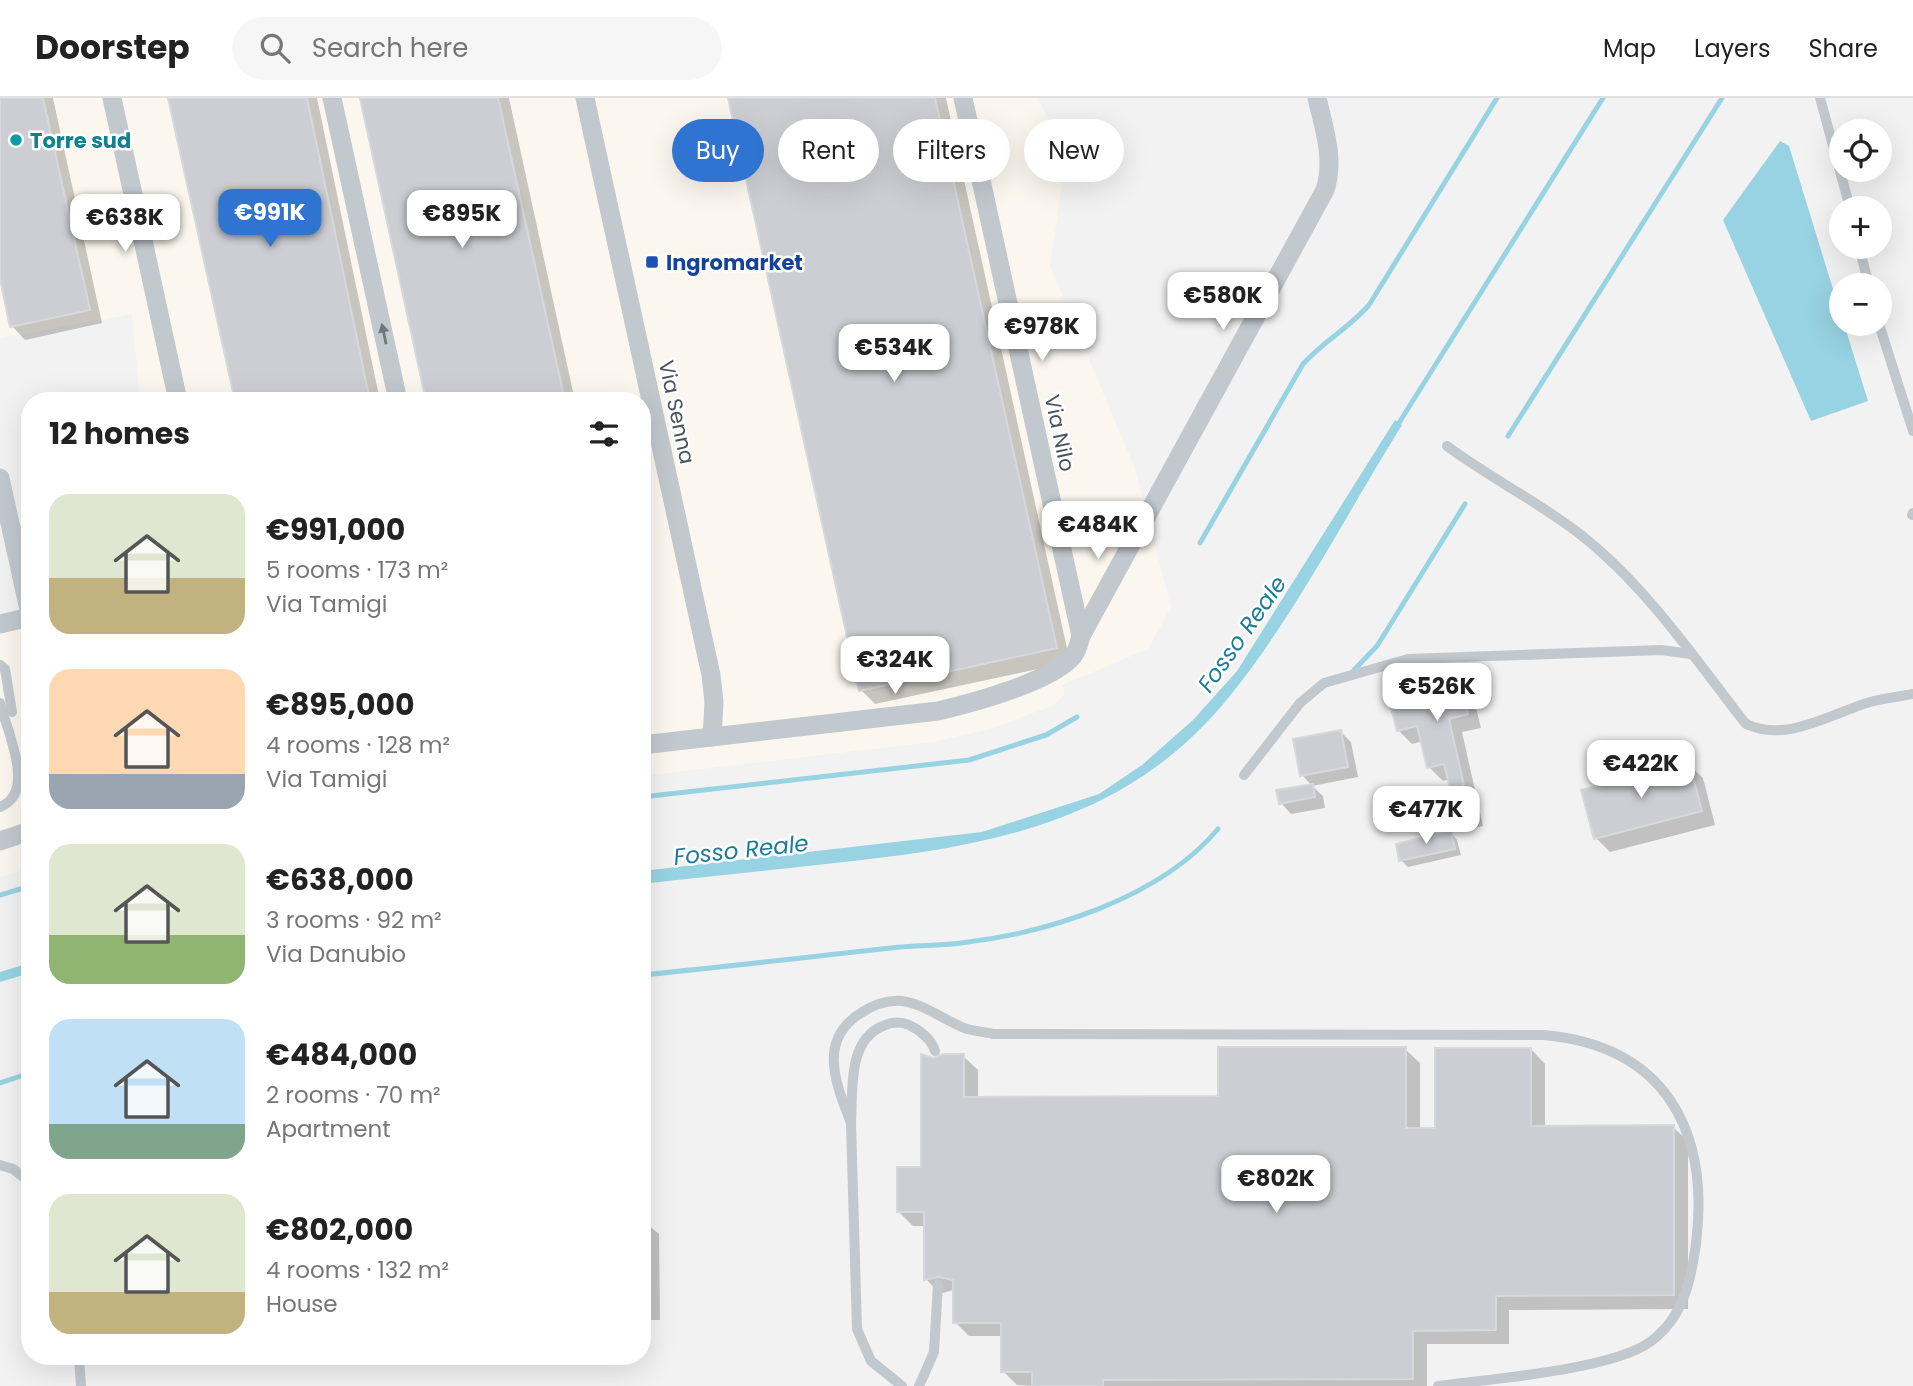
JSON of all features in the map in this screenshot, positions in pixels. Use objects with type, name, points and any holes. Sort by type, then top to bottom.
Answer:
[{"type":"street","points":[[112,98],[176,392]]},
{"type":"street","points":[[332,98],[396,392]]},
{"type":"street","name":"Via Senna","points":[[585,98],[649,392]]},
{"type":"street","name":"Via Nilo","points":[[963,98],[1081,636]]},
{"type":"street","points":[[651,744],[925,713],[981,701],[1063,664],[1075,654],[1081,636],[1325,190],[1330,171],[1329,157],[1317,98]]},
{"type":"street","name":"Via Senna","points":[[651,400],[711,675],[714,702],[712,737]]},
{"type":"street","points":[[0,478],[21,574]]},
{"type":"street","points":[[0,624],[21,618]]},
{"type":"street","points":[[0,841],[21,834]]},
{"type":"lane","points":[[1821,98],[1847,196]]},
{"type":"lane","points":[[1883,336],[1913,431]]},
{"type":"lane","points":[[1447,446],[1580,534],[1653,605],[1746,724],[1761,731],[1787,730],[1871,702],[1913,694]]},
{"type":"lane","points":[[1244,775],[1300,703],[1324,683],[1408,659],[1661,650],[1691,654]]},
{"type":"lane","points":[[0,665],[5,669],[12,712]]},
{"type":"lane","points":[[0,703],[20,782],[15,795],[0,807]]},
{"type":"lane","points":[[851,1123],[833,1072],[835,1042],[858,1014],[885,1002],[902,1001],[919,1006],[967,1029],[993,1034],[1544,1035],[1579,1039],[1637,1066],[1661,1089],[1679,1112],[1696,1161],[1700,1208],[1691,1279],[1678,1311],[1650,1342],[1614,1357],[1438,1386]]},
{"type":"lane","points":[[902,1386],[871,1361],[857,1329],[851,1123],[855,1059],[875,1029],[892,1022],[908,1025],[930,1040],[935,1051]]},
{"type":"lane","points":[[0,1164],[21,1175]]},
{"type":"lane","points":[[919,1386],[934,1352],[938,1284]]},
{"type":"lane","points":[[80,1365],[81,1386]]},
{"type":"shaded area","points":[[0,98],[1038,98],[1048,119],[1024,119],[1024,182],[1062,182],[1050,266],[1135,469],[1171,607],[1148,649],[1062,685],[1065,694],[1054,705],[994,728],[932,742],[651,775],[651,392],[139,392],[132,314],[0,338]]},
{"type":"shaded area","points":[[21,620],[21,871],[0,877],[0,623]]},
{"type":"water","points":[[1780,141],[1789,146],[1829,276],[1829,336],[1848,336],[1868,401],[1811,421],[1723,220]]},
{"type":"water","points":[[1395,420],[1402,425],[1298,599],[1253,666],[1229,697],[1188,741],[1144,775],[1097,802],[1047,823],[994,838],[884,858],[651,883],[651,870],[982,832],[1099,794],[1142,765],[1193,720],[1237,671]]},
{"type":"water","points":[[21,966],[21,976],[0,982],[0,972]]},
{"type":"building","points":[[0,98],[43,98],[90,310],[10,327],[0,279]]},
{"type":"building","points":[[168,98],[307,98],[368,392],[233,392]]},
{"type":"building","points":[[360,98],[498,98],[563,392],[424,392]]},
{"type":"building","points":[[728,98],[935,98],[940,119],[893,119],[893,182],[954,182],[1057,648],[859,691],[747,182],[764,182],[764,119],[733,119]]},
{"type":"building","points":[[1440,665],[1456,665],[1468,714],[1449,719],[1470,812],[1457,816],[1444,764],[1427,768],[1417,726],[1397,731],[1389,700],[1421,692],[1416,671]]},
{"type":"building","points":[[1341,730],[1348,767],[1300,776],[1293,739]]},
{"type":"building","points":[[1689,762],[1702,811],[1594,839],[1581,790]]},
{"type":"building","points":[[1313,784],[1315,797],[1279,804],[1276,790]]},
{"type":"building","points":[[1451,831],[1455,849],[1399,861],[1396,844]]},
{"type":"building","points":[[1218,1047],[1406,1047],[1406,1128],[1435,1128],[1435,1048],[1531,1048],[1531,1126],[1674,1125],[1674,1295],[1496,1296],[1496,1330],[1413,1331],[1413,1379],[1103,1380],[1103,1386],[1032,1386],[1032,1372],[1001,1372],[1001,1323],[953,1323],[953,1280],[938,1277],[924,1280],[924,1212],[897,1212],[897,1167],[921,1167],[921,1054],[934,1058],[942,1054],[964,1054],[964,1097],[1218,1096]]},
{"type":"waterway","points":[[1200,543],[1303,364],[1369,305],[1497,98]]},
{"type":"waterway","name":"Fosso Reale","points":[[1397,426],[1603,98]]},
{"type":"waterway","points":[[1508,436],[1722,98]]},
{"type":"waterway","points":[[1354,670],[1377,646],[1465,504]]},
{"type":"waterway","points":[[651,796],[969,760],[1046,735],[1077,717]]},
{"type":"waterway","points":[[651,974],[961,943],[1030,931],[1065,921],[1134,893],[1166,875],[1218,829]]},
{"type":"waterway","points":[[0,895],[21,889]]},
{"type":"waterway","points":[[0,1083],[21,1076]]},
{"type":"place","name":"Torre sud","points":[[16,140]]},
{"type":"place","name":"Ingromarket","points":[[652,262]]}]
